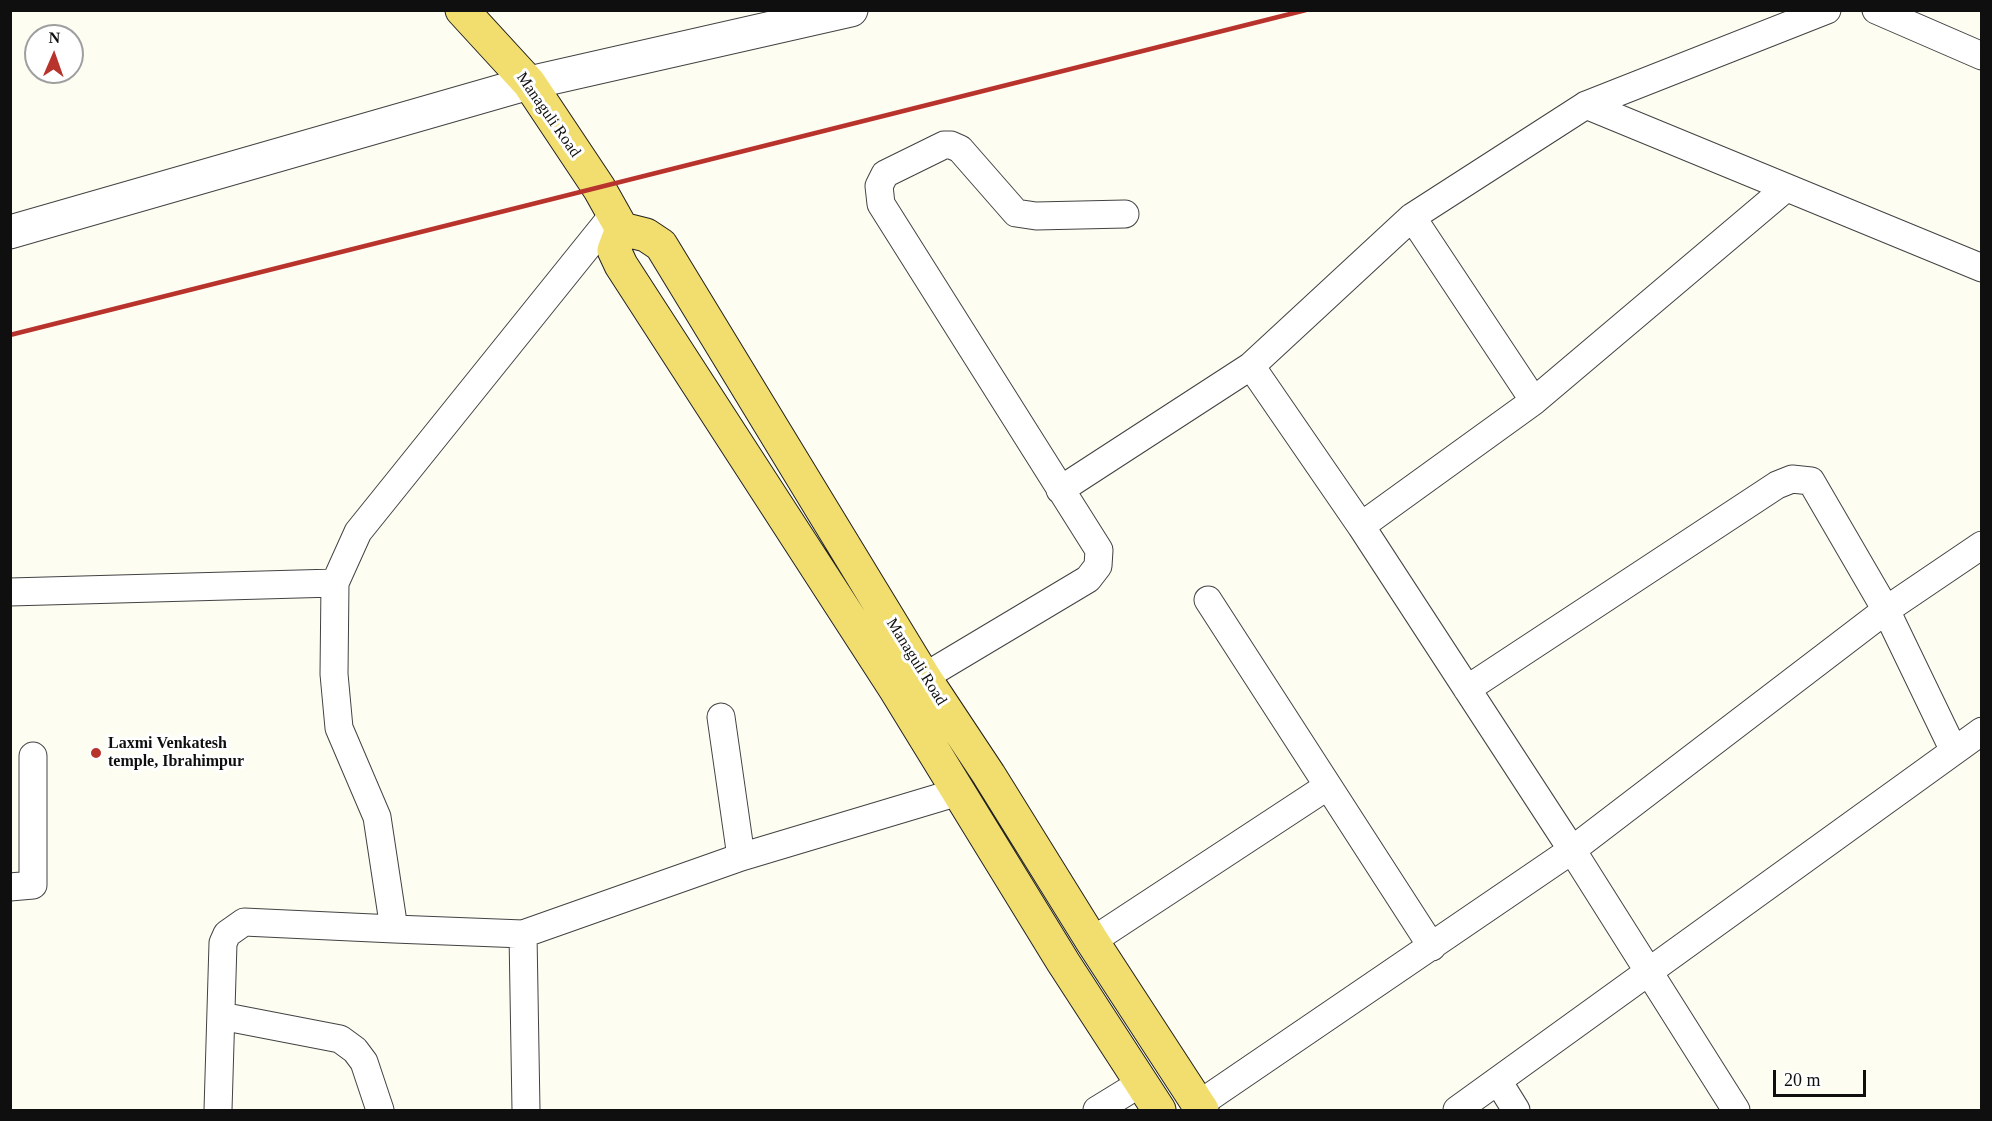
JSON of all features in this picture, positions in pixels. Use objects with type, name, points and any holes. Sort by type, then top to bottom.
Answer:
[{"type":"main road","name":"Managuli Road","points":[[462,10],[529,83],[599,188],[618,222],[661,245],[924,677],[995,784],[1092,941],[1200,1108]]},
{"type":"main road","name":"Managuli Road","points":[[618,222],[614,250],[621,265],[889,680],[1063,962],[1159,1110]]},
{"type":"street","points":[[10,232],[529,83],[851,10]]},
{"type":"street","points":[[1060,490],[1251,366],[1412,217],[1586,105],[1827,10]]},
{"type":"street","points":[[1876,10],[1982,56]]},
{"type":"street","points":[[1586,105],[1982,268]]},
{"type":"street","points":[[924,677],[1088,579],[1098,566],[1099,550],[881,204],[879,186],[885,174],[944,146],[951,145],[960,149],[1016,213],[1036,216],[1125,214]]},
{"type":"street","points":[[1361,526],[1534,401],[1786,188]]},
{"type":"street","points":[[1412,217],[1534,401]]},
{"type":"street","points":[[394,929],[377,817],[339,728],[334,674],[335,583],[358,532],[618,222]]},
{"type":"street","points":[[1251,366],[1361,526],[1572,850],[1736,1110]]},
{"type":"street","points":[[1467,689],[1767,492],[1792,479],[1811,481],[1886,610],[1954,751]]},
{"type":"street","points":[[1200,1108],[1572,850],[1886,610],[1982,544]]},
{"type":"street","points":[[10,592],[335,583]]},
{"type":"street","points":[[1208,600],[1432,947]]},
{"type":"street","points":[[721,717],[741,857]]},
{"type":"street","points":[[1457,1110],[1982,732]]},
{"type":"street","points":[[10,886],[33,885],[33,756]]},
{"type":"street","points":[[1092,941],[1328,786]]},
{"type":"street","points":[[218,1110],[224,943],[227,934],[244,922],[523,933],[741,857],[958,792]]},
{"type":"street","points":[[523,933],[526,1110]]},
{"type":"street","points":[[221,1016],[340,1039],[355,1050],[364,1062],[380,1110]]},
{"type":"street","points":[[1498,1081],[1516,1110]]},
{"type":"street","points":[[1097,1110],[1141,1083]]},
{"type":"railway","points":[[10,335],[1306,10]]},
{"type":"place","name":"Laxmi Venkatesh temple, Ibrahimpur","points":[[96,753]]}]
